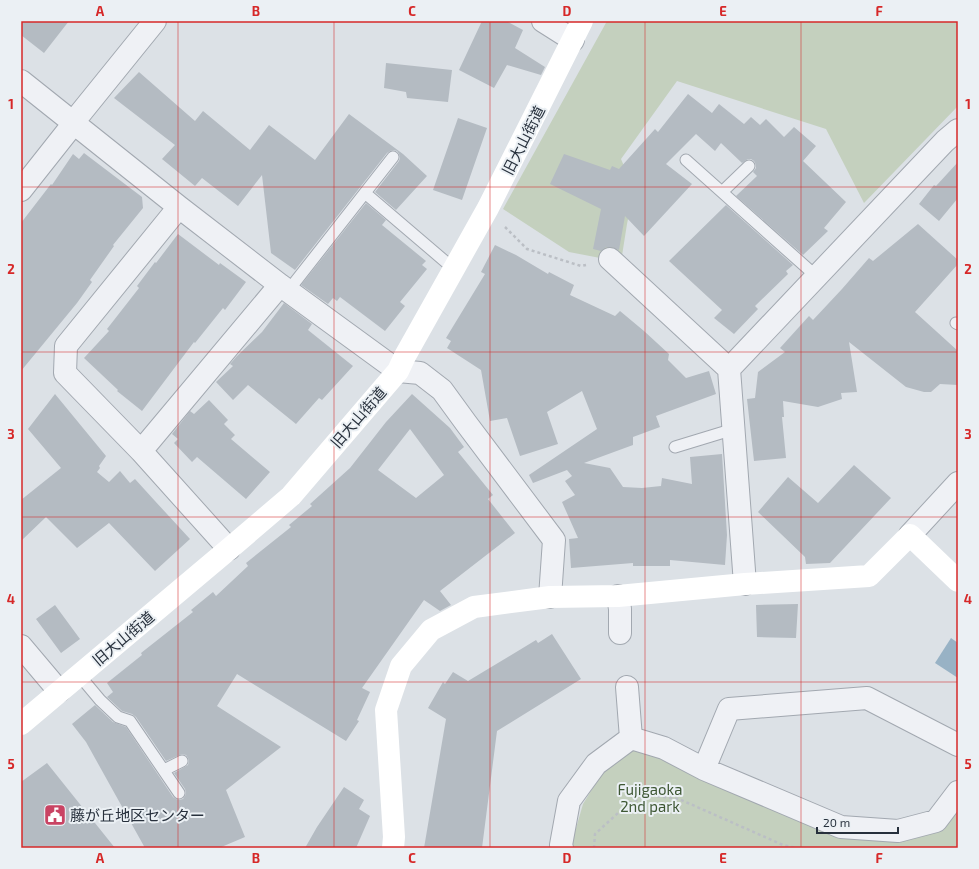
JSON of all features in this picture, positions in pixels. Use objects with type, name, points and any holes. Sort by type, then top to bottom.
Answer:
[{"type":"street","points":[[21,190],[155,21]]},
{"type":"street","points":[[543,21],[577,30]]},
{"type":"street","name":"旧大山街道","points":[[21,724],[291,496],[398,371],[488,208],[577,30]]},
{"type":"street","points":[[21,81],[179,207],[284,288],[398,371],[420,372],[442,390],[554,540],[550,597]]},
{"type":"street","points":[[729,369],[945,140],[958,130]]},
{"type":"street","points":[[179,207],[66,346],[65,373],[141,451],[229,549]]},
{"type":"street","points":[[610,259],[729,369],[745,584]]},
{"type":"street","points":[[141,451],[284,288]]},
{"type":"street","points":[[394,848],[386,710],[401,666],[431,630],[474,607],[550,597],[618,596],[745,584],[869,576],[910,535],[958,483]]},
{"type":"street","points":[[910,535],[958,581]]},
{"type":"street","points":[[618,596],[620,610],[620,633]]},
{"type":"street","points":[[21,646],[59,691]]},
{"type":"street","points":[[627,687],[631,738]]},
{"type":"street","points":[[704,769],[730,709],[867,698],[958,745]]},
{"type":"street","points":[[631,738],[664,748],[704,769],[841,827],[898,831],[936,821],[958,792]]},
{"type":"street","points":[[562,848],[561,844],[569,801],[596,764],[631,738]]},
{"type":"lane","points":[[284,288],[365,193],[393,157]]},
{"type":"lane","points":[[686,160],[816,276]]},
{"type":"lane","points":[[722,192],[749,166]]},
{"type":"lane","points":[[365,193],[454,269]]},
{"type":"lane","points":[[674,448],[734,429]]},
{"type":"lane","points":[[79,675],[100,700],[118,716],[130,721],[179,793]]},
{"type":"lane","points":[[164,770],[182,761]]},
{"type":"path","points":[[488,208],[527,249],[581,266],[610,259]]},
{"type":"path","points":[[594,848],[595,834],[629,803],[648,795],[679,799],[783,845],[796,848]]},
{"type":"green space","points":[[607,21],[958,21],[958,106],[864,203],[826,129],[677,81],[621,159],[634,190],[621,262],[569,252],[503,209]]},
{"type":"green space","name":"Fujigaoka 2nd park","points":[[633,747],[841,827],[936,821],[958,792],[958,848],[573,848],[572,842],[583,804],[605,768]]},
{"type":"water","points":[[951,638],[958,643],[958,678],[935,663]]},
{"type":"building","points":[[21,21],[69,21],[44,53],[21,35]]},
{"type":"building","points":[[482,21],[506,21],[523,30],[515,48],[545,67],[541,75],[507,65],[494,88],[459,70]]},
{"type":"building","points":[[386,63],[452,70],[448,102],[407,98],[406,92],[384,88]]},
{"type":"building","points":[[139,72],[195,121],[203,111],[250,150],[269,125],[315,160],[349,114],[403,154],[427,176],[396,210],[375,192],[400,158],[397,151],[394,150],[387,153],[295,270],[271,253],[262,175],[238,206],[202,178],[195,186],[162,159],[175,145],[114,98]]},
{"type":"building","points":[[688,94],[712,113],[719,104],[744,124],[751,117],[760,125],[766,119],[784,137],[794,127],[816,146],[803,161],[846,202],[824,228],[828,231],[803,255],[736,196],[757,176],[753,172],[756,168],[754,161],[748,159],[742,163],[721,143],[715,151],[696,134],[666,164],[692,184],[644,236],[625,216],[619,250],[612,247],[606,247],[601,251],[593,249],[601,209],[550,184],[564,154],[610,170],[612,166],[619,169],[655,129],[658,132]]},
{"type":"building","points":[[458,118],[487,128],[462,200],[433,190]]},
{"type":"building","points":[[84,153],[142,197],[143,208],[113,245],[114,246],[90,280],[92,282],[77,303],[21,371],[21,223],[51,184],[52,185],[73,154],[79,159]]},
{"type":"building","points":[[958,162],[958,198],[939,221],[919,204],[934,185],[936,186]]},
{"type":"building","points":[[366,203],[386,220],[382,225],[426,261],[422,265],[427,269],[400,302],[405,306],[385,331],[340,297],[337,301],[333,298],[328,304],[301,285]]},
{"type":"building","points":[[726,205],[793,265],[786,271],[788,274],[755,306],[758,309],[734,334],[714,318],[722,310],[669,261]]},
{"type":"building","points":[[918,224],[958,260],[958,264],[915,312],[958,351],[958,385],[940,384],[931,392],[924,392],[906,387],[849,342],[857,392],[841,393],[842,399],[818,407],[783,401],[784,417],[782,417],[786,458],[754,461],[747,399],[755,398],[758,372],[785,352],[780,348],[809,316],[813,320],[869,258],[873,261]]},
{"type":"building","points":[[178,234],[219,265],[220,263],[246,282],[225,310],[223,308],[195,343],[194,342],[142,411],[117,391],[118,390],[84,358],[109,331],[107,329],[139,288],[137,286]]},
{"type":"building","points":[[495,245],[516,255],[548,274],[549,272],[574,285],[570,295],[615,316],[620,311],[669,354],[668,360],[686,378],[709,371],[716,394],[656,416],[660,427],[633,437],[633,445],[584,463],[610,468],[623,487],[642,488],[661,486],[662,478],[692,484],[690,457],[722,454],[727,535],[725,565],[670,560],[670,566],[633,566],[633,563],[571,568],[569,539],[578,538],[562,502],[575,495],[565,481],[572,476],[567,470],[533,483],[529,475],[597,429],[582,391],[547,412],[558,444],[520,456],[507,418],[490,421],[481,370],[447,348],[451,341],[446,338],[485,274],[481,272]]},
{"type":"building","points":[[284,303],[312,324],[308,330],[353,366],[322,400],[319,398],[296,424],[248,385],[233,400],[216,382],[233,366],[230,364],[262,332]]},
{"type":"building","points":[[55,394],[106,456],[97,472],[109,482],[120,471],[130,483],[135,479],[190,539],[155,571],[109,523],[77,548],[46,517],[21,541],[21,500],[61,468],[28,429]]},
{"type":"building","points":[[412,394],[450,428],[464,447],[458,452],[493,495],[488,499],[515,533],[440,591],[451,605],[440,611],[424,600],[362,688],[370,692],[357,720],[359,721],[346,741],[237,674],[217,706],[281,747],[226,790],[245,837],[219,848],[145,848],[86,742],[72,724],[95,705],[113,722],[126,727],[173,797],[179,800],[183,799],[186,793],[185,789],[174,773],[188,765],[188,758],[186,755],[182,754],[166,761],[136,717],[122,711],[107,697],[113,692],[107,683],[142,655],[141,653],[193,612],[191,610],[213,592],[216,596],[248,566],[246,563],[291,527],[289,525],[312,506],[310,504],[350,468],[386,422]],"holes":[[[410,429],[444,475],[416,498],[378,470]]]},
{"type":"building","points":[[209,400],[228,420],[224,424],[235,435],[231,439],[270,472],[246,499],[197,457],[192,462],[174,443],[178,439],[172,434],[190,411],[194,414]]},
{"type":"building","points":[[854,465],[891,498],[830,563],[806,564],[805,557],[758,512],[788,477],[818,503]]},
{"type":"building","points":[[798,604],[796,638],[757,637],[756,605]]},
{"type":"building","points":[[55,605],[80,639],[61,653],[36,619]]},
{"type":"building","points":[[552,634],[581,679],[497,731],[482,848],[424,848],[446,719],[428,708],[443,682],[445,684],[453,672],[468,681],[536,640],[538,643]]},
{"type":"building","name":"藤が丘地区センター","points":[[47,763],[115,848],[21,848],[21,782]]},
{"type":"building","points":[[344,787],[364,800],[359,809],[370,816],[356,848],[305,848],[317,827]]},
{"type":"place","name":"藤が丘地区センター","points":[[55,815]]}]
